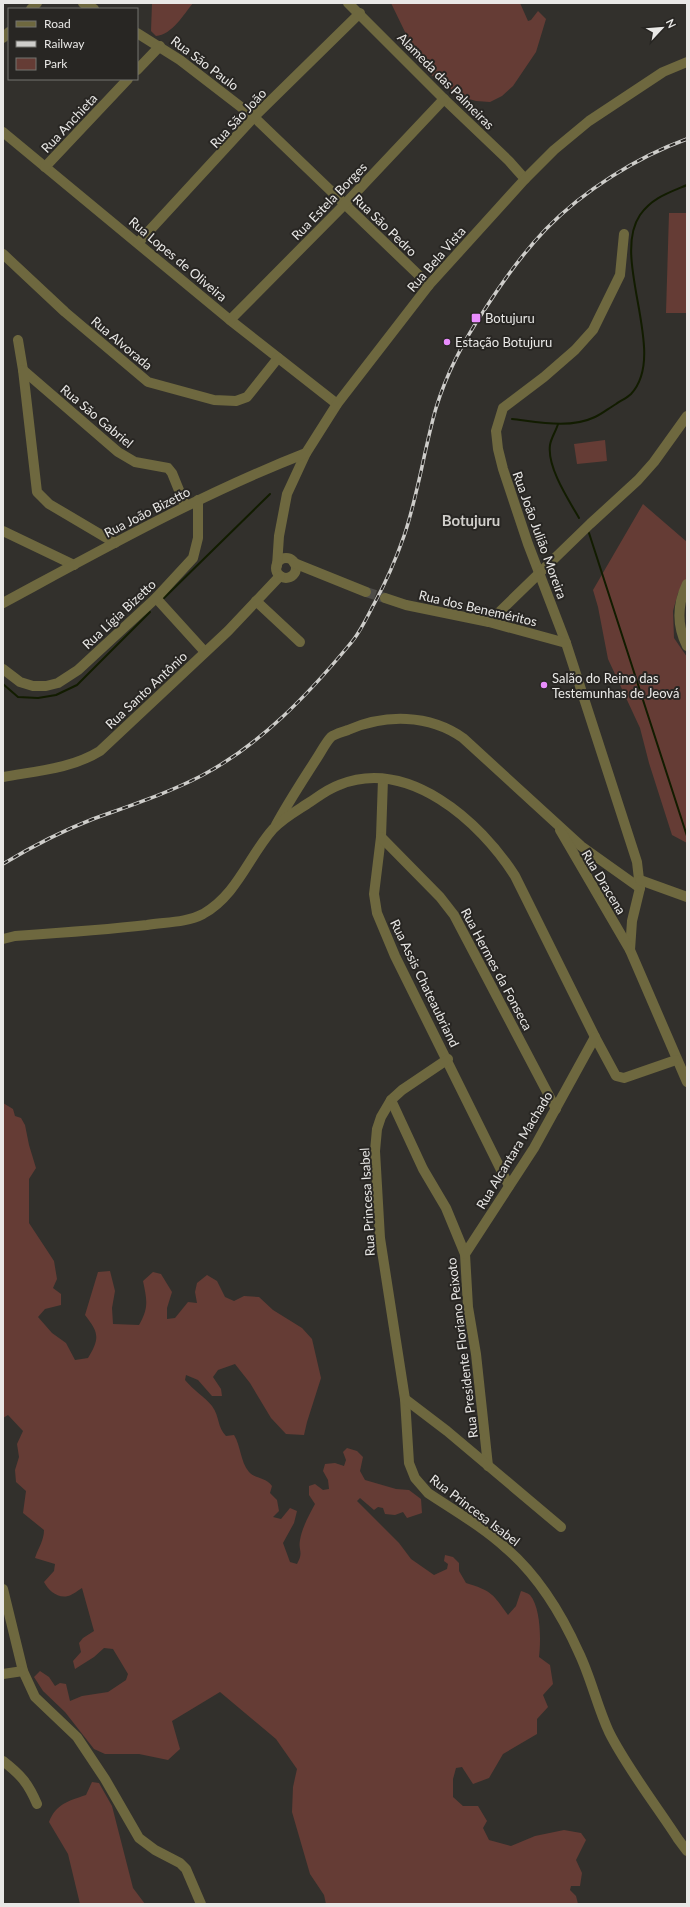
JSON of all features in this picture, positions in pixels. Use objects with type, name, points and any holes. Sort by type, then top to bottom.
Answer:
[{"type":"street","points":[[83,3],[92,8]]},
{"type":"street","name":"Alameda das Palmeiras","points":[[348,3],[360,13],[444,99],[509,161],[525,179]]},
{"type":"street","name":"Rua São João","points":[[138,243],[254,117],[360,13]]},
{"type":"street","name":"Rua São Paulo","points":[[138,34],[160,46],[254,117]]},
{"type":"street","points":[[138,69],[160,46]]},
{"type":"street","name":"Rua Bela Vista","points":[[278,571],[279,536],[287,494],[306,453],[337,404],[429,285],[525,179],[554,150],[589,121],[663,72],[687,62]]},
{"type":"street","name":"Rua Anchieta","points":[[45,167],[127,80]]},
{"type":"street","name":"Rua Estela Borges","points":[[230,320],[345,204],[444,99]]},
{"type":"street","name":"Rua São Pedro","points":[[254,117],[429,285]]},
{"type":"street","name":"Rua Lopes de Oliveira","points":[[3,132],[230,320],[337,404]]},
{"type":"street","name":"Rua João Julião Moreira","points":[[624,234],[620,275],[593,330],[575,350],[544,377],[503,408],[498,424],[498,449],[503,469],[566,643],[637,862],[640,884]]},
{"type":"street","name":"Rua Alvorada","points":[[3,254],[65,312],[138,375],[155,385],[214,400],[241,400],[246,397],[278,358]]},
{"type":"street","points":[[18,340],[38,492],[48,504],[115,543]]},
{"type":"street","name":"Rua São Gabriel","points":[[23,370],[118,452],[135,462],[168,468],[172,473],[185,506]]},
{"type":"street","points":[[489,622],[590,524],[638,480],[654,462],[687,416]]},
{"type":"street","name":"Rua João Bizetto","points":[[3,603],[185,506],[252,474],[306,453]]},
{"type":"street","name":"Rua Lígia Bizetto","points":[[3,669],[20,682],[33,686],[46,686],[58,683],[78,670],[156,598],[193,558],[198,538],[198,500]]},
{"type":"street","points":[[3,531],[74,565]]},
{"type":"street","points":[[279,536],[294,565]]},
{"type":"street","points":[[294,565],[287,578],[278,571],[282,559],[366,592]]},
{"type":"street","name":"Rua Santo Antônio","points":[[3,777],[60,767],[89,758],[100,751],[205,652],[256,601],[278,571]]},
{"type":"street","points":[[687,584],[680,605],[679,620],[681,635],[687,646]]},
{"type":"street","points":[[156,598],[205,652]]},
{"type":"street","name":"Rua dos Beneméritos","points":[[385,598],[406,606],[489,622],[566,643]]},
{"type":"street","points":[[256,601],[300,642]]},
{"type":"street","points":[[3,939],[14,936],[113,928],[194,918],[215,906],[230,891],[274,828],[331,737],[365,723],[378,720],[411,719],[437,723],[451,729],[494,765],[558,826],[609,867],[640,884],[687,897]]},
{"type":"street","points":[[274,828],[327,791],[355,780],[383,779],[415,786],[429,792],[464,818],[501,855],[515,876],[537,917],[614,1073],[618,1077],[624,1078],[676,1060]]},
{"type":"street","name":"Rua Assis Chateaubriand","points":[[383,779],[381,837],[374,894],[377,913],[395,956],[448,1059],[509,1186]]},
{"type":"street","name":"Rua Dracena","points":[[558,826],[567,845],[630,950],[676,1060],[687,1082]]},
{"type":"street","name":"Rua Hermes da Fonseca","points":[[381,837],[440,897],[454,914],[556,1109]]},
{"type":"street","name":"Rua Dracena","points":[[630,950],[632,921],[640,884]]},
{"type":"street","name":"Rua Alcantara Machado","points":[[465,1254],[534,1148],[595,1037]]},
{"type":"street","name":"Rua Princesa Isabel","points":[[448,1059],[402,1090],[391,1100],[381,1117],[377,1129],[375,1151],[381,1245],[405,1399],[408,1454],[412,1470],[415,1478],[428,1493],[478,1526],[508,1549],[535,1579],[570,1634],[580,1654],[603,1716],[620,1750],[687,1851]]},
{"type":"street","name":"Rua Presidente Floriano Peixoto","points":[[391,1100],[423,1169],[446,1208],[465,1254],[468,1307],[478,1369],[488,1466]]},
{"type":"street","points":[[405,1399],[561,1527]]},
{"type":"street","points":[[3,1589],[23,1671],[39,1702],[68,1728],[93,1760],[139,1838],[144,1843],[180,1863],[186,1869],[190,1875],[201,1904]]},
{"type":"street","points":[[3,1674],[23,1671]]},
{"type":"street","points":[[3,1761],[24,1778],[37,1804]]},
{"type":"green space","points":[[152,3],[193,3],[182,18],[172,28],[162,35],[156,36],[151,31]]},
{"type":"green space","points":[[391,3],[520,3],[528,21],[531,20],[538,11],[546,19],[536,52],[513,86],[502,96],[490,102],[476,101],[462,97],[427,72],[420,63]]},
{"type":"green space","points":[[669,213],[687,213],[687,313],[666,313]]},
{"type":"green space","points":[[605,440],[607,461],[577,464],[574,444]]},
{"type":"green space","points":[[643,504],[687,542],[687,577],[678,593],[673,611],[674,638],[687,657],[687,843],[672,835],[649,763],[640,728],[608,659],[598,607],[593,590]]},
{"type":"green space","points":[[3,1103],[13,1109],[15,1116],[21,1118],[25,1125],[36,1168],[29,1179],[29,1223],[54,1261],[57,1279],[53,1288],[61,1294],[61,1305],[45,1309],[38,1317],[52,1333],[66,1343],[75,1360],[88,1358],[95,1345],[95,1331],[85,1315],[98,1272],[110,1271],[115,1291],[112,1308],[113,1324],[139,1325],[146,1309],[143,1281],[153,1272],[161,1274],[172,1292],[167,1308],[167,1319],[175,1318],[188,1302],[197,1303],[195,1292],[197,1283],[207,1275],[217,1281],[225,1297],[234,1301],[244,1296],[259,1297],[273,1310],[302,1328],[312,1339],[321,1378],[304,1435],[286,1434],[271,1418],[250,1383],[235,1364],[218,1370],[213,1377],[221,1389],[222,1396],[212,1396],[198,1380],[186,1375],[185,1380],[215,1410],[223,1433],[226,1436],[234,1435],[246,1468],[249,1472],[254,1476],[267,1481],[272,1486],[270,1493],[277,1500],[279,1511],[273,1517],[281,1519],[290,1508],[297,1511],[294,1523],[283,1543],[290,1562],[297,1564],[299,1560],[301,1535],[315,1504],[309,1495],[309,1486],[315,1484],[323,1490],[329,1489],[328,1480],[323,1471],[325,1464],[335,1463],[344,1466],[346,1460],[343,1452],[347,1448],[357,1451],[363,1457],[360,1471],[365,1480],[396,1489],[409,1490],[421,1499],[422,1513],[407,1518],[403,1512],[395,1515],[385,1514],[383,1508],[378,1507],[374,1510],[360,1498],[357,1501],[399,1543],[411,1559],[434,1575],[447,1569],[448,1564],[444,1561],[445,1555],[453,1557],[459,1563],[459,1571],[466,1583],[481,1588],[491,1594],[508,1615],[516,1606],[521,1591],[530,1595],[534,1601],[538,1616],[540,1634],[539,1657],[550,1665],[553,1684],[543,1695],[548,1707],[537,1719],[537,1734],[503,1754],[489,1778],[473,1784],[462,1767],[456,1768],[453,1779],[453,1797],[463,1806],[478,1806],[487,1821],[483,1828],[489,1840],[511,1846],[535,1836],[564,1830],[581,1833],[586,1840],[576,1860],[582,1873],[580,1886],[571,1886],[570,1890],[576,1896],[578,1904],[326,1904],[324,1895],[310,1874],[292,1812],[293,1787],[297,1769],[276,1739],[220,1692],[172,1721],[180,1749],[168,1760],[139,1754],[105,1754],[94,1749],[65,1712],[43,1691],[34,1677],[40,1671],[49,1677],[55,1686],[60,1683],[66,1684],[70,1701],[82,1696],[108,1692],[126,1680],[128,1674],[113,1649],[104,1648],[94,1657],[75,1669],[73,1661],[81,1652],[79,1643],[83,1638],[94,1631],[82,1588],[72,1595],[64,1597],[51,1591],[44,1582],[54,1571],[55,1564],[35,1558],[42,1541],[44,1530],[23,1513],[26,1491],[16,1482],[15,1470],[19,1457],[17,1444],[23,1431],[8,1415],[3,1418]]},
{"type":"green space","points":[[92,1782],[99,1783],[112,1806],[133,1888],[145,1904],[80,1904],[68,1854],[49,1822],[55,1811],[63,1804],[86,1795]]},
{"type":"waterway","points":[[512,419],[554,424],[585,421],[598,416],[631,394],[641,377],[644,355],[643,331],[631,256],[633,234],[640,215],[650,204],[655,200],[687,185]]},
{"type":"waterway","points":[[558,424],[550,445],[552,463],[559,483],[579,518]]},
{"type":"waterway","points":[[164,598],[270,494]]},
{"type":"waterway","points":[[589,533],[687,836]]},
{"type":"waterway","points":[[3,684],[18,697],[38,698],[56,695],[77,685],[150,612]]},
{"type":"tunnel","points":[[366,592],[385,598]]},
{"type":"railway","points":[[3,864],[36,845],[70,829],[174,788],[223,764],[282,718],[317,682],[354,640],[387,579],[401,545],[409,520],[436,408],[445,382],[463,344],[499,288],[537,238],[577,201],[630,165],[668,146],[687,139]]},
{"type":"place","name":"Botujuru","points":[[476,318]]},
{"type":"place","name":"Estação Botujuru","points":[[447,342]]},
{"type":"place","name":"Salão do Reino das Testemunhas de Jeová","points":[[544,685]]},
{"type":"district","name":"Botujuru","points":[[471,521]]}]
